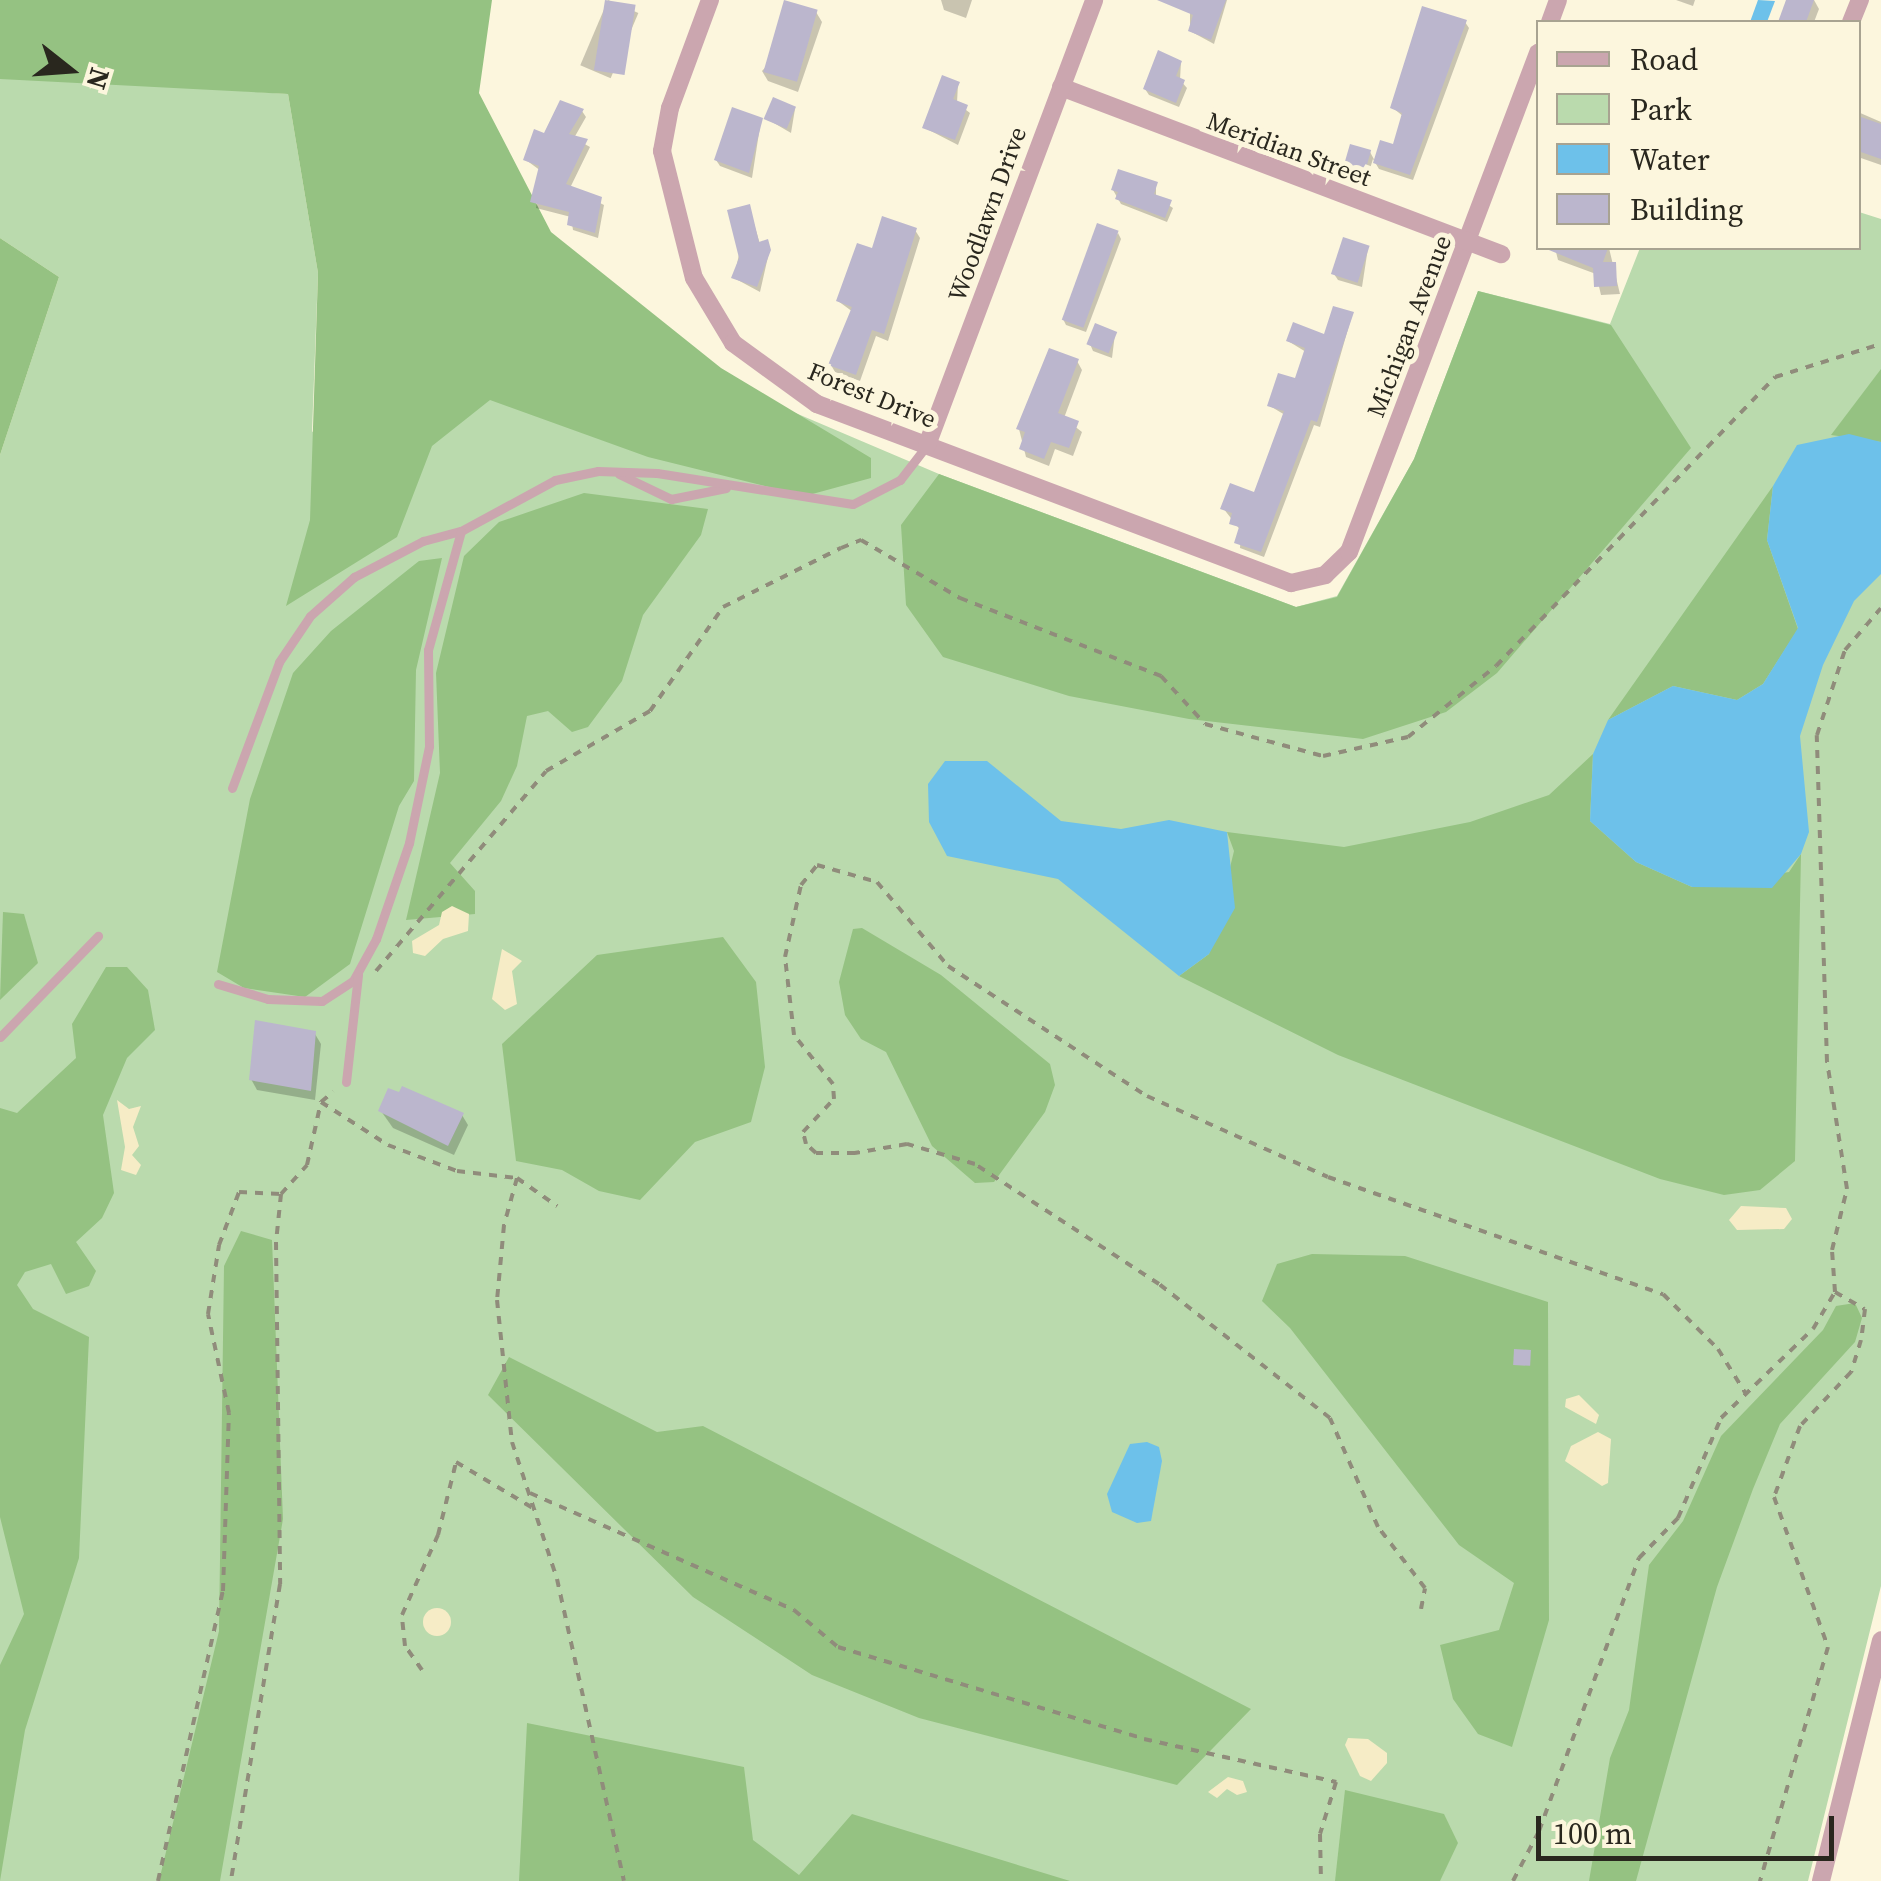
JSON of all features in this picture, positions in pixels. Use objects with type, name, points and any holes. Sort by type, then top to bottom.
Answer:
[{"type":"street","name":"Forest Drive","points":[[710,0],[670,108],[662,151],[681,240],[710,313],[733,343],[792,391],[1291,583]]},
{"type":"street","name":"Woodlawn Drive","points":[[927,445],[1094,0]]},
{"type":"street","name":"Michigan Avenue","points":[[1291,583],[1325,575],[1348,552],[1536,58]]},
{"type":"street","name":"Meridian Street","points":[[1061,86],[1501,254]]},
{"type":"street","points":[[1822,1881],[1881,1640]]},
{"type":"lane","points":[[232,788],[279,662],[310,616],[354,577],[423,541],[461,531],[555,480],[617,473],[657,473],[852,504],[900,480],[927,445]]},
{"type":"lane","points":[[617,473],[671,499],[727,487]]},
{"type":"lane","points":[[346,1082],[358,972],[410,843],[430,746],[428,650],[461,531]]},
{"type":"lane","points":[[0,1037],[98,936]]},
{"type":"lane","points":[[218,984],[268,999],[322,1001],[358,972]]},
{"type":"path","points":[[356,993],[546,771],[650,710],[723,606],[841,548],[861,540],[960,598],[1160,676],[1205,724],[1323,756],[1408,737],[1496,666],[1774,376],[1881,344]]},
{"type":"path","points":[[1513,1881],[1538,1831],[1623,1590],[1639,1558],[1678,1518],[1721,1418],[1813,1329],[1835,1292],[1832,1250],[1847,1189],[1827,1062],[1817,735],[1844,650],[1881,608]]},
{"type":"path","points":[[1421,1609],[1424,1588],[1378,1527],[1330,1418],[1159,1284],[974,1164],[907,1144],[854,1154],[816,1153],[806,1144],[803,1132],[834,1099],[833,1084],[794,1034],[786,957],[801,885],[818,866],[877,882],[948,966],[1147,1096],[1328,1178],[1663,1294],[1718,1349],[1746,1394]]},
{"type":"path","points":[[231,1881],[280,1584],[276,1242],[281,1194],[307,1165],[321,1102],[346,1082]]},
{"type":"path","points":[[321,1102],[388,1145],[457,1171],[517,1178],[557,1206]]},
{"type":"path","points":[[517,1178],[504,1225],[497,1300],[512,1442],[557,1579],[624,1881]]},
{"type":"path","points":[[158,1881],[224,1591],[229,1413],[208,1314],[219,1246],[239,1192],[281,1194]]},
{"type":"path","points":[[1760,1881],[1828,1647],[1774,1497],[1800,1426],[1852,1372],[1865,1309],[1835,1292]]},
{"type":"path","points":[[422,1670],[405,1646],[402,1615],[438,1536],[456,1462],[534,1509]]},
{"type":"path","points":[[530,1494],[794,1610],[838,1646],[1144,1740],[1336,1782],[1320,1834],[1321,1881]]},
{"type":"green space","points":[[0,0],[492,0],[479,93],[551,232],[721,368],[871,458],[871,478],[805,496],[648,457],[490,400],[432,446],[397,537],[286,606],[310,520],[318,273],[288,94],[0,79]]},
{"type":"green space","points":[[18,76],[288,94],[318,273],[312,432],[386,380],[765,400],[939,474],[1296,607],[1337,596],[1414,459],[1478,291],[1610,324],[1639,250],[1861,250],[1861,213],[1881,219],[1881,1586],[1808,1881],[0,1881],[0,455],[59,277],[0,238],[0,79]]},
{"type":"green space","points":[[0,238],[59,277],[0,455]]},
{"type":"green space","points":[[1478,291],[1611,325],[1691,448],[1497,673],[1446,712],[1363,739],[1189,719],[1069,696],[943,657],[906,605],[901,525],[939,474],[1296,607],[1337,597],[1414,459]]},
{"type":"green space","points":[[1881,369],[1881,442],[1831,435]]},
{"type":"green space","points":[[1773,486],[1767,540],[1798,629],[1763,684],[1737,700],[1673,686],[1608,720]]},
{"type":"green space","points":[[584,493],[708,509],[701,535],[643,615],[622,681],[588,727],[572,732],[548,711],[527,716],[517,766],[501,801],[450,863],[475,891],[475,914],[406,920],[440,773],[436,673],[464,556],[499,522]]},
{"type":"green space","points":[[442,558],[416,670],[414,781],[399,806],[350,964],[305,997],[244,988],[217,972],[250,799],[293,673],[331,631],[419,561]]},
{"type":"green space","points":[[1593,754],[1590,821],[1636,862],[1692,887],[1789,872],[1801,854],[1795,1161],[1760,1190],[1724,1195],[1660,1179],[1338,1055],[1179,976],[1209,954],[1234,851],[1227,832],[1344,847],[1470,822],[1549,795]]},
{"type":"green space","points":[[3,912],[24,914],[38,963],[0,1000]]},
{"type":"green space","points":[[862,928],[941,975],[1050,1064],[1055,1085],[1045,1112],[994,1182],[975,1183],[932,1146],[886,1052],[861,1039],[845,1015],[839,982],[853,929]]},
{"type":"green space","points":[[723,937],[756,982],[765,1067],[751,1122],[695,1142],[640,1200],[599,1191],[562,1170],[516,1161],[502,1044],[597,955]]},
{"type":"green space","points":[[106,967],[127,967],[148,990],[155,1030],[127,1058],[103,1115],[114,1193],[102,1218],[76,1242],[96,1271],[89,1286],[66,1294],[51,1264],[25,1272],[17,1285],[33,1309],[89,1337],[79,1558],[25,1730],[0,1881],[0,1665],[24,1614],[0,1517],[0,1108],[17,1113],[76,1058],[72,1024]]},
{"type":"green space","points":[[241,1231],[272,1240],[283,1519],[220,1881],[159,1881],[219,1631],[224,1266]]},
{"type":"green space","points":[[1312,1254],[1405,1256],[1548,1302],[1549,1620],[1512,1747],[1478,1734],[1453,1699],[1440,1645],[1499,1630],[1514,1583],[1459,1545],[1290,1328],[1262,1301],[1277,1264]]},
{"type":"green space","points":[[1855,1303],[1862,1318],[1855,1342],[1780,1424],[1753,1489],[1717,1587],[1636,1881],[1589,1881],[1610,1758],[1629,1710],[1649,1565],[1683,1521],[1721,1436],[1823,1330],[1836,1306]]},
{"type":"green space","points":[[509,1357],[657,1432],[703,1426],[1251,1709],[1177,1785],[919,1718],[812,1675],[693,1597],[488,1395]]},
{"type":"green space","points":[[527,1723],[744,1767],[753,1840],[799,1875],[852,1814],[1070,1881],[519,1881]]},
{"type":"green space","points":[[1345,1790],[1444,1814],[1458,1843],[1440,1881],[1335,1881]]},
{"type":"sand","points":[[452,906],[469,914],[468,931],[443,939],[425,956],[413,953],[412,941],[439,925],[442,912]]},
{"type":"sand","points":[[502,949],[522,961],[512,971],[517,1004],[505,1010],[492,999]]},
{"type":"sand","points":[[117,1100],[129,1109],[141,1106],[133,1127],[139,1146],[132,1155],[141,1165],[136,1175],[121,1170],[125,1147]]},
{"type":"sand","points":[[1741,1206],[1786,1208],[1792,1219],[1784,1229],[1737,1230],[1729,1220]]},
{"type":"sand","points":[[1579,1395],[1599,1415],[1596,1424],[1565,1407],[1566,1399]]},
{"type":"sand","points":[[1598,1432],[1611,1439],[1608,1483],[1602,1486],[1565,1461],[1571,1446]]},
{"type":"sand","points":[[437,1608],[447,1612],[451,1622],[447,1632],[437,1636],[427,1632],[423,1622],[427,1612]]},
{"type":"sand","points":[[1348,1738],[1368,1739],[1387,1753],[1387,1763],[1371,1781],[1360,1776],[1345,1745]]},
{"type":"sand","points":[[1228,1777],[1243,1781],[1247,1792],[1237,1795],[1227,1789],[1217,1798],[1208,1792]]},
{"type":"water","points":[[1758,0],[1775,1],[1768,20],[1751,20]]},
{"type":"water","points":[[1849,434],[1881,442],[1881,574],[1854,601],[1823,665],[1800,736],[1809,832],[1801,854],[1772,888],[1692,887],[1636,862],[1590,821],[1593,754],[1608,720],[1673,686],[1737,700],[1763,684],[1798,628],[1767,540],[1773,486],[1797,445]]},
{"type":"water","points":[[945,761],[987,761],[1061,821],[1121,829],[1169,820],[1227,832],[1235,908],[1209,954],[1179,976],[1058,879],[947,856],[929,822],[928,784]]},
{"type":"water","points":[[1147,1442],[1159,1447],[1162,1461],[1151,1521],[1137,1523],[1112,1512],[1107,1494],[1130,1444]]},
{"type":"building","points":[[605,0],[636,5],[625,75],[594,70]]},
{"type":"building","points":[[784,0],[818,10],[797,82],[763,72]]},
{"type":"building","points":[[1157,0],[1226,0],[1211,40],[1188,31],[1193,15]]},
{"type":"building","points":[[1786,0],[1814,0],[1807,20],[1779,20]]},
{"type":"building","points":[[1422,6],[1467,20],[1410,175],[1373,163],[1380,140],[1393,144],[1402,113],[1390,108]]},
{"type":"building","points":[[1158,50],[1182,61],[1176,76],[1185,80],[1176,103],[1143,89]]},
{"type":"building","points":[[942,75],[960,82],[953,99],[968,105],[955,140],[922,128]]},
{"type":"building","points":[[773,97],[796,107],[787,129],[764,119]]},
{"type":"building","points":[[560,100],[584,109],[569,134],[588,139],[566,184],[602,197],[595,233],[567,225],[569,212],[530,202],[539,166],[523,160],[534,129],[544,133]]},
{"type":"building","points":[[732,107],[763,118],[749,173],[714,160]]},
{"type":"building","points":[[1861,117],[1881,124],[1881,159],[1861,152]]},
{"type":"building","points":[[1350,144],[1371,150],[1365,172],[1344,166]]},
{"type":"building","points":[[1118,169],[1158,182],[1154,194],[1172,200],[1165,218],[1115,199],[1118,192],[1111,190]]},
{"type":"building","points":[[750,204],[759,242],[768,239],[771,250],[757,287],[731,278],[739,258],[727,210]]},
{"type":"building","points":[[882,216],[917,228],[884,334],[872,330],[856,375],[828,365],[852,307],[836,301],[857,243],[872,248]]},
{"type":"building","points":[[1097,223],[1119,231],[1083,328],[1062,320]]},
{"type":"building","points":[[1343,237],[1370,246],[1358,283],[1331,274]]},
{"type":"building","points":[[1549,250],[1607,250],[1603,262],[1616,262],[1617,286],[1594,287],[1593,268]]},
{"type":"building","points":[[1333,306],[1354,312],[1317,422],[1311,420],[1261,552],[1234,543],[1239,527],[1229,524],[1232,513],[1220,509],[1230,483],[1254,492],[1284,411],[1267,406],[1278,373],[1295,378],[1305,348],[1286,341],[1293,322],[1324,334]]},
{"type":"building","points":[[1095,323],[1117,332],[1109,353],[1086,344]]},
{"type":"building","points":[[1049,348],[1079,359],[1058,413],[1079,421],[1069,448],[1051,442],[1044,459],[1019,449],[1025,432],[1016,429]]},
{"type":"building","points":[[255,1020],[316,1031],[311,1091],[249,1080]]},
{"type":"building","points":[[402,1086],[464,1113],[448,1146],[378,1111],[388,1088],[399,1092]]},
{"type":"building","points":[[1514,1349],[1531,1350],[1530,1366],[1513,1365]]}]
